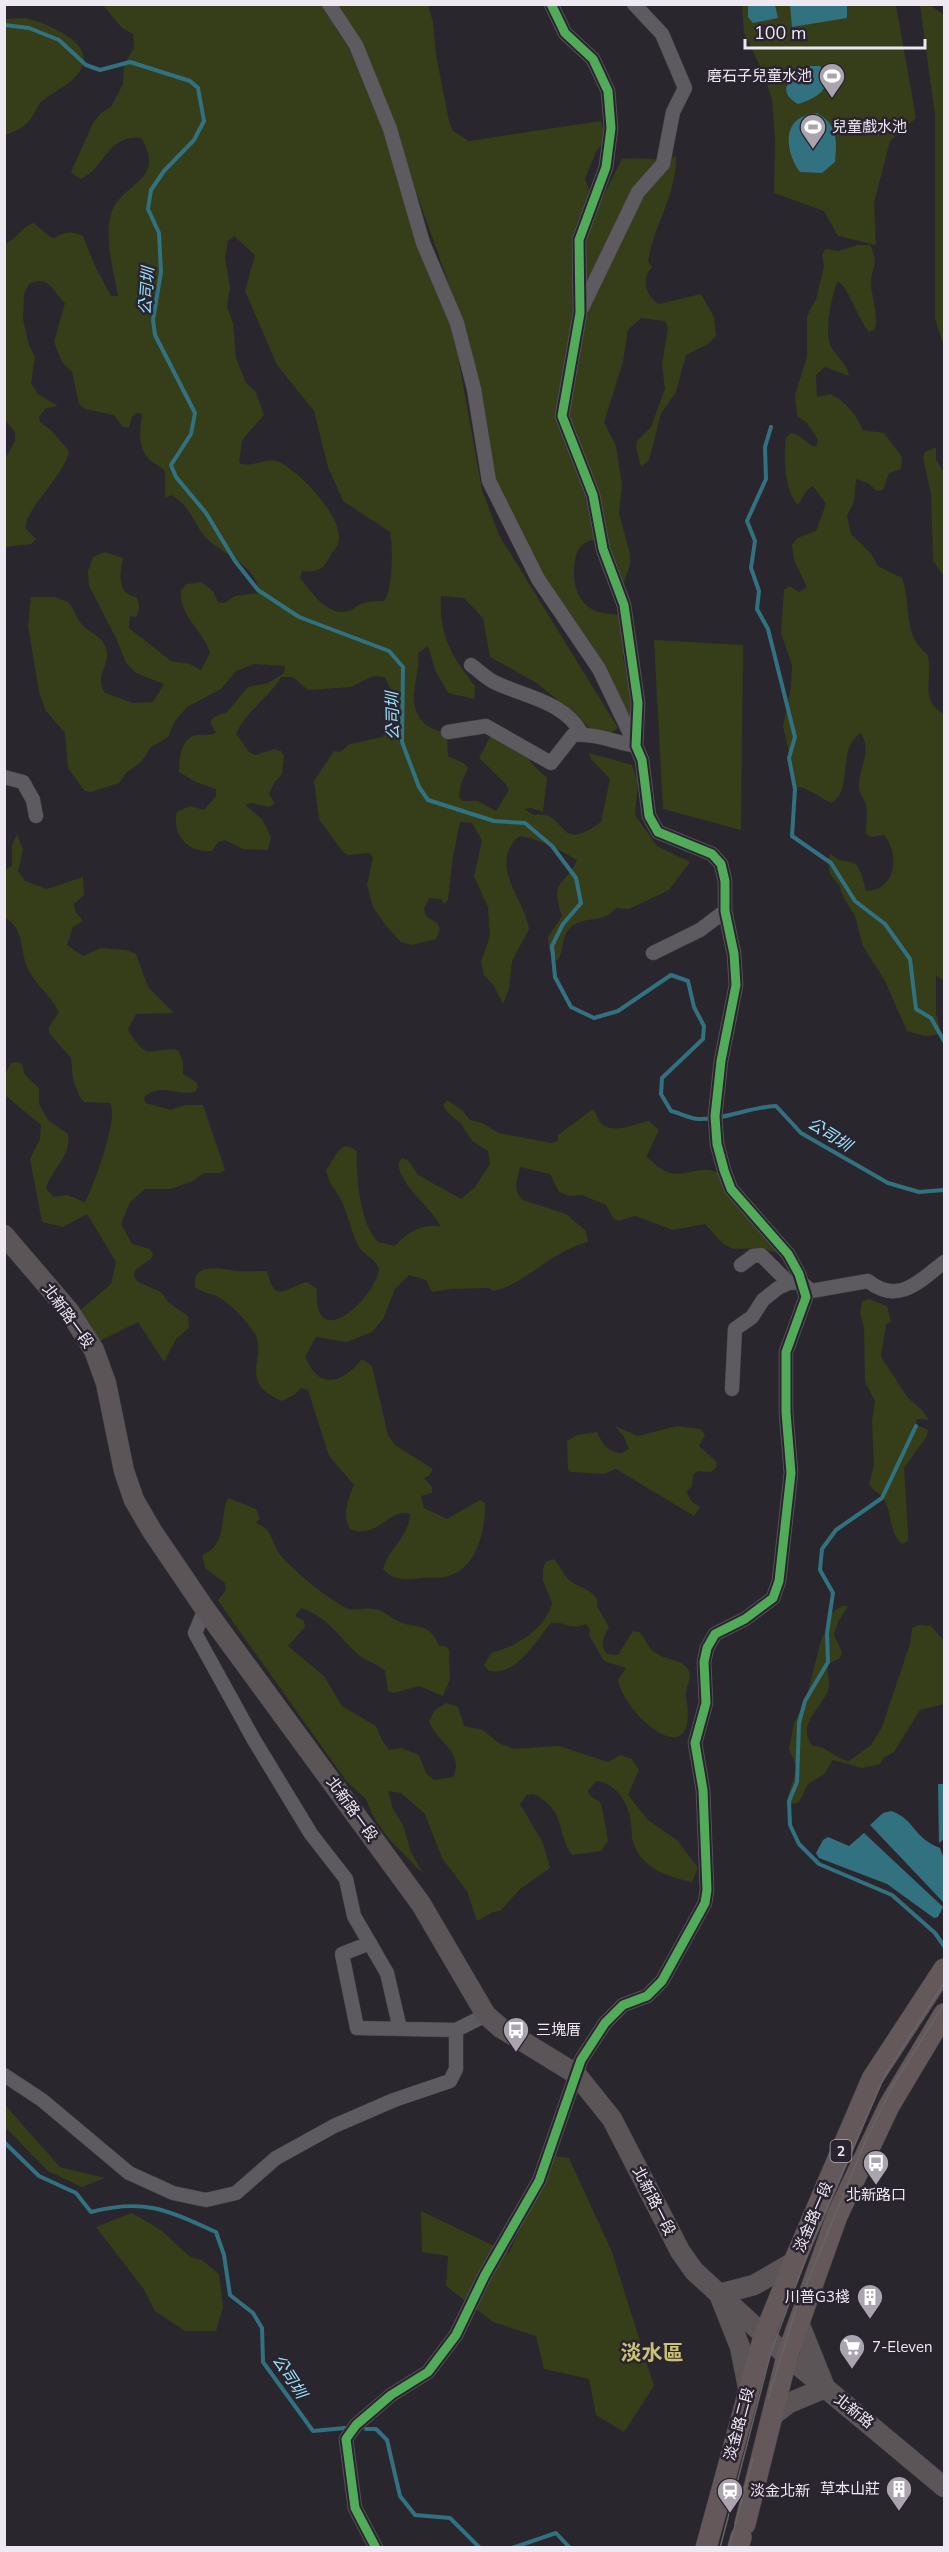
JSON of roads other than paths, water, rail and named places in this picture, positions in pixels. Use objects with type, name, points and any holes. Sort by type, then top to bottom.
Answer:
[{"type":"main road","name":"北新路一段","points":[[4,1235],[69,1311],[94,1350],[106,1383],[124,1471],[134,1500],[152,1531],[205,1609],[421,1904],[486,2015],[501,2028],[576,2074],[612,2119],[680,2251],[694,2271],[764,2336]]},
{"type":"main road","name":"淡金路一段","points":[[764,2336],[872,2079],[942,1973]]},
{"type":"main road","name":"淡金路一段","points":[[787,2356],[837,2216],[889,2106],[945,2014]]},
{"type":"main road","points":[[748,2387],[740,2347],[719,2294],[754,2285],[794,2262]]},
{"type":"main road","points":[[772,2416],[789,2403],[825,2388],[799,2323]]},
{"type":"main road","name":"北新路","points":[[764,2336],[945,2487]]},
{"type":"main road","name":"淡金路二段","points":[[706,2547],[748,2387],[764,2336]]},
{"type":"main road","name":"淡金路二段","points":[[741,2536],[787,2356]]},
{"type":"street","points":[[329,4],[356,45],[390,129],[423,243],[457,323],[474,389],[489,481],[538,579],[598,669],[636,746],[642,760],[649,816],[658,832],[712,854],[721,864],[725,881],[725,911],[734,954],[736,985],[721,1061],[716,1121],[717,1144],[731,1189],[788,1254],[795,1282],[806,1298],[786,1352],[786,1412],[791,1473],[779,1581],[773,1598],[745,1619],[715,1634],[704,1662],[707,1682],[706,1703],[695,1743],[703,1790],[707,1890],[705,1903],[662,1981],[647,1996],[622,2005],[609,2018],[580,2060],[538,2181],[485,2275],[456,2335],[428,2372],[391,2395],[356,2425],[346,2439],[355,2508],[376,2547]]},
{"type":"street","points":[[551,4],[565,33],[593,59],[608,91],[611,128],[606,167],[579,240],[580,313],[562,416],[593,495],[603,549],[624,605],[638,704],[636,746]]},
{"type":"street","points":[[580,313],[638,192],[663,164],[673,112],[685,88],[662,34],[634,4]]},
{"type":"street","points":[[471,665],[493,681],[533,696],[565,714],[582,735]]},
{"type":"street","points":[[448,732],[486,726],[551,763],[573,735],[636,746]]},
{"type":"street","points":[[4,777],[23,782],[33,800],[36,816]]},
{"type":"street","points":[[652,953],[700,930],[725,911]]},
{"type":"street","points":[[741,1265],[753,1256],[761,1255],[795,1282],[811,1291],[868,1281],[881,1292],[893,1293],[919,1282],[945,1262]]},
{"type":"street","points":[[732,1389],[735,1329],[752,1317],[763,1300],[795,1282]]},
{"type":"street","points":[[205,1609],[195,1633],[254,1740],[305,1824],[346,1880],[354,1916],[387,1973],[400,2029]]},
{"type":"street","points":[[370,1943],[342,1954],[357,2028],[456,2030],[486,2015]]},
{"type":"street","points":[[4,2075],[42,2100],[129,2173],[173,2193],[206,2200],[236,2193],[276,2158],[334,2126],[394,2100],[450,2081],[456,2069],[456,2030]]},
{"type":"water","points":[[748,5],[775,5],[778,18],[753,23],[748,17]]},
{"type":"water","points":[[790,5],[847,5],[847,18],[792,27]]},
{"type":"water","points":[[811,66],[820,66],[826,80],[825,85],[818,95],[798,104],[790,98],[786,88],[793,78]]},
{"type":"water","name":"兒童戲水池","points":[[817,113],[829,123],[835,134],[835,162],[822,173],[800,172],[793,161],[789,147],[791,127],[797,120]]},
{"type":"water","points":[[938,1784],[944,1784],[944,1839],[939,1843]]},
{"type":"water","points":[[891,1811],[905,1819],[924,1839],[940,1848],[944,1859],[944,1903],[870,1825],[883,1813]]},
{"type":"water","points":[[864,1833],[943,1907],[938,1917],[934,1918],[887,1884],[819,1858],[816,1853],[823,1840],[828,1837],[849,1846]]},
{"type":"waterway","name":"公司圳","points":[[4,25],[29,28],[59,40],[86,65],[100,70],[130,62],[190,81],[198,88],[204,121],[194,140],[164,171],[151,190],[148,209],[159,233],[161,272],[153,320],[155,335],[195,413],[191,434],[171,465],[176,477],[206,513],[235,561],[258,590],[299,617],[389,651],[403,667],[402,742],[419,787],[428,800],[494,821],[525,823],[552,846],[576,878],[581,903],[563,924],[552,946],[555,977],[571,1007],[594,1018],[618,1011],[671,975],[688,981],[694,1007],[704,1026],[703,1039],[662,1078],[661,1094],[671,1111],[692,1118],[709,1119],[776,1106],[801,1133],[888,1183],[919,1192],[944,1190]]},
{"type":"waterway","points":[[771,427],[765,447],[766,479],[747,521],[755,541],[751,568],[759,591],[757,609],[768,629],[795,737],[789,758],[795,789],[792,836],[831,863],[855,901],[885,924],[910,959],[916,1009],[931,1018],[944,1041]]},
{"type":"waterway","points":[[916,1426],[882,1498],[836,1530],[822,1549],[820,1570],[833,1593],[827,1633],[828,1662],[805,1701],[799,1723],[797,1782],[789,1801],[790,1825],[799,1844],[819,1864],[892,1895],[935,1933],[944,1946]]},
{"type":"waterway","name":"公司圳","points":[[4,2142],[39,2176],[76,2193],[91,2212],[126,2206],[155,2208],[216,2232],[224,2255],[230,2295],[253,2313],[262,2328],[263,2362],[313,2431],[345,2428]]},
{"type":"waterway","name":"公司圳","points":[[366,2429],[376,2429],[387,2440],[400,2496],[415,2515],[450,2518],[480,2548]]},
{"type":"waterway","name":"公司圳","points":[[512,2548],[556,2533],[570,2548]]},
{"type":"tram line","points":[[720,2548],[771,2352],[812,2242],[885,2075],[944,1983]]},
{"type":"tram line","points":[[768,2399],[795,2312],[866,2140],[892,2087],[944,2004]]},
{"type":"tram line","points":[[729,2548],[753,2458]]},
{"type":"place","name":"磨石子兒童水池","points":[[832,99]]},
{"type":"place","name":"兒童戲水池","points":[[813,150]]},
{"type":"place","name":"三塊厝","points":[[516,2053]]},
{"type":"place","name":"北新路口","points":[[876,2186]]},
{"type":"place","name":"川普G3棧","points":[[870,2320]]},
{"type":"place","name":"7-Eleven","points":[[852,2370]]},
{"type":"place","name":"草本山莊","points":[[899,2512]]},
{"type":"place","name":"淡金北新","points":[[730,2514]]},
{"type":"district","name":"淡水區","points":[[652,2353]]}]
